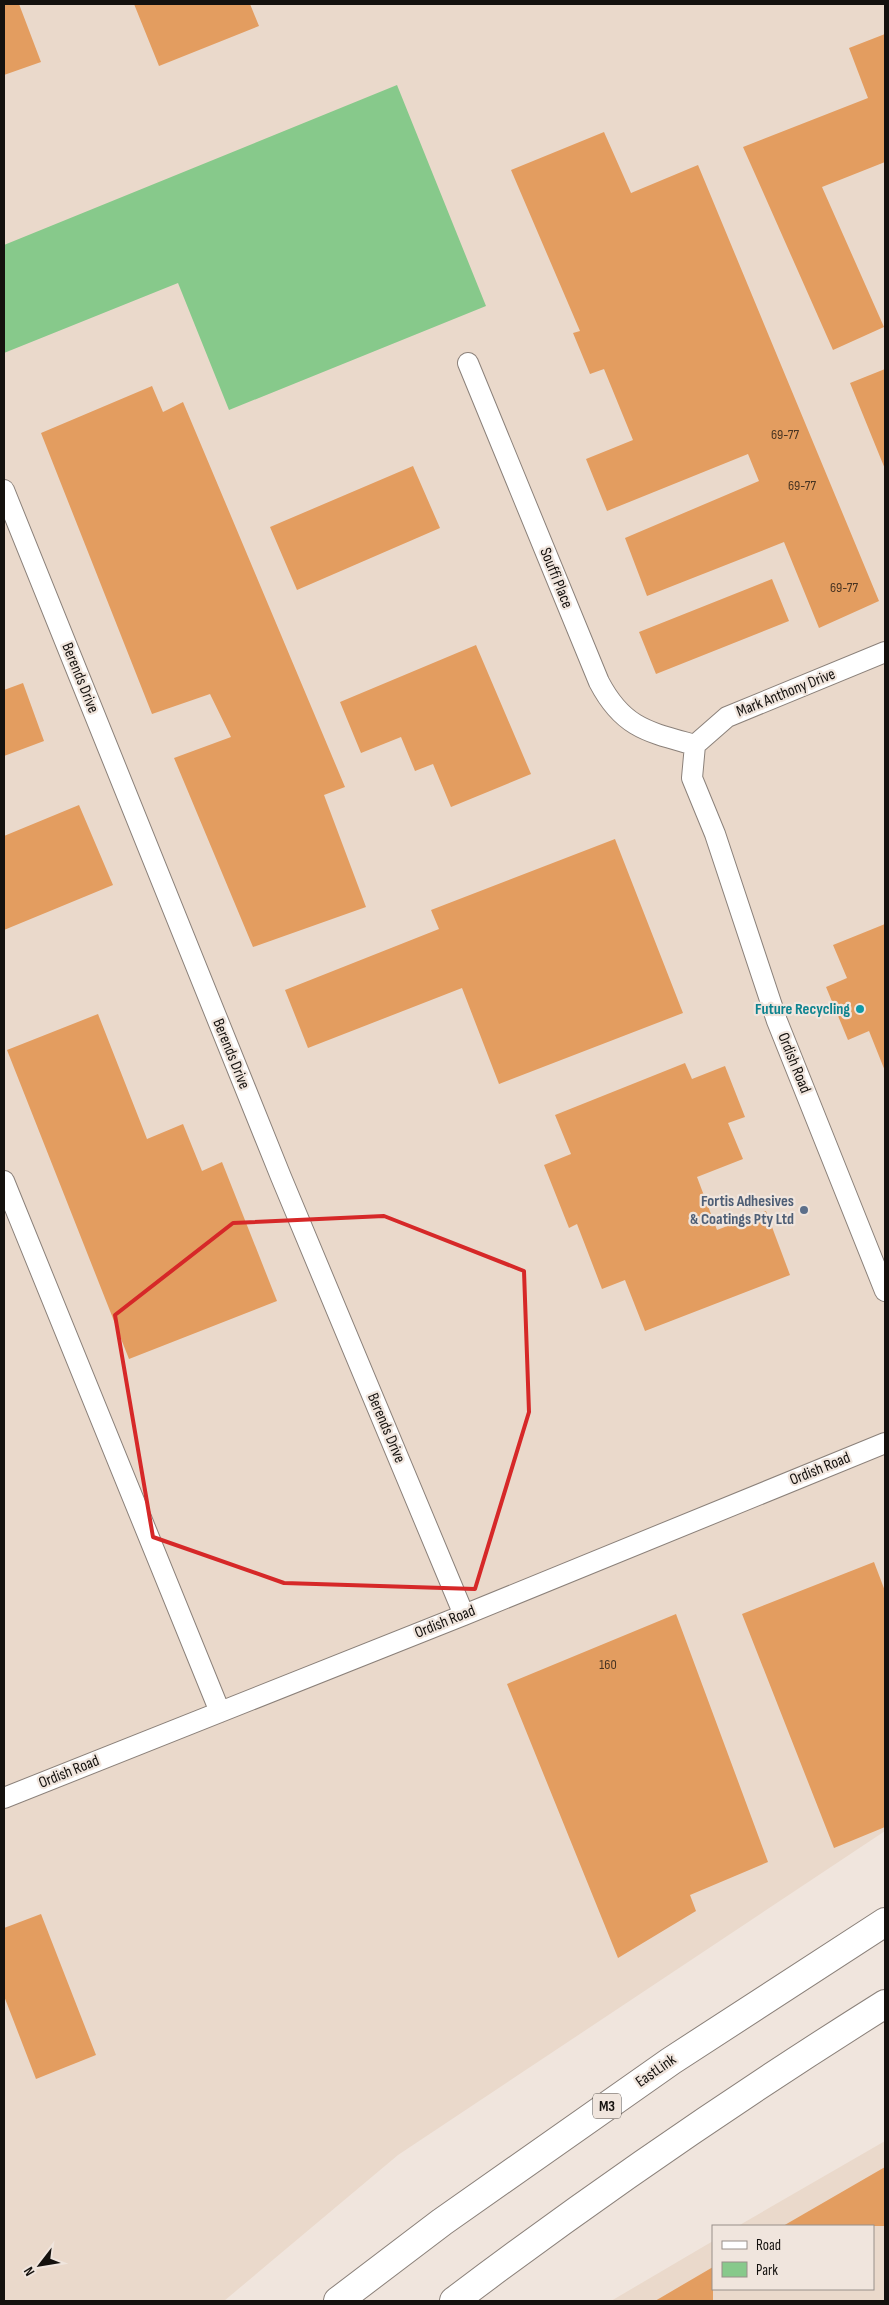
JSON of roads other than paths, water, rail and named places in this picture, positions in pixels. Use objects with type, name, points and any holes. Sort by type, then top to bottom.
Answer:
[{"type":"highway","name":"EastLink","points":[[338,2301],[442,2222],[671,2060],[885,1922]]},
{"type":"highway","points":[[454,2301],[594,2198],[806,2054],[885,2004]]},
{"type":"street","name":"Souffi Place","points":[[468,363],[599,682],[610,704],[624,718],[639,727],[695,745]]},
{"type":"street","name":"Berends Drive","points":[[4,490],[281,1177],[464,1615]]},
{"type":"street","name":"Mark Anthony Drive","points":[[695,745],[727,717],[885,652]]},
{"type":"street","name":"Ordish Road","points":[[695,745],[692,778],[715,834],[777,1020],[885,1291]]},
{"type":"street","points":[[4,1180],[220,1712]]},
{"type":"street","name":"Ordish Road","points":[[4,1798],[464,1615],[885,1443]]},
{"type":"place","name":"Future Recycling","points":[[860,1009]]},
{"type":"place","name":"Fortis Adhesives & Coatings Pty Ltd","points":[[804,1210]]}]
